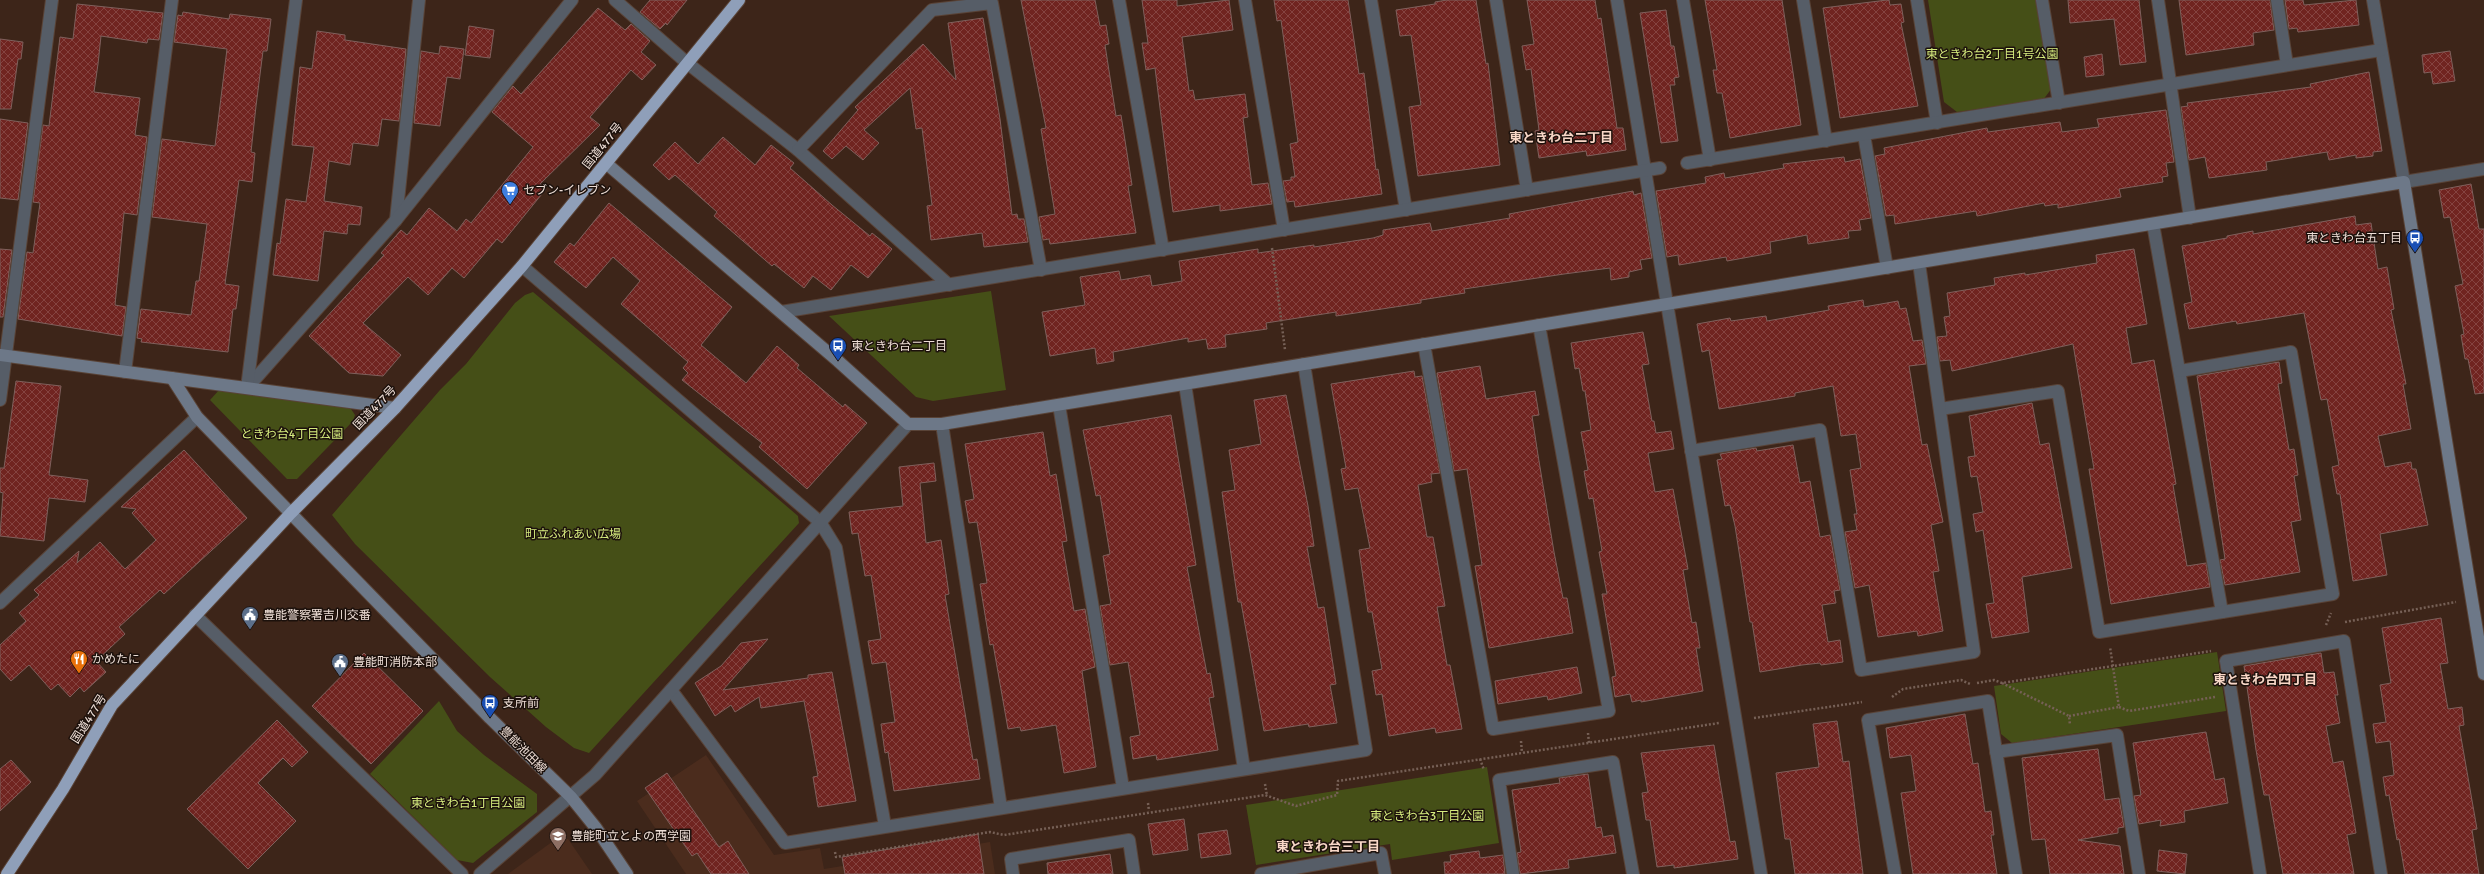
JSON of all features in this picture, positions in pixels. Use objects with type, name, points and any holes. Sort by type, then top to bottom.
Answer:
[{"type":"highway","name":"国道477号","points":[[7,874],[63,789],[112,705],[291,513],[395,408],[522,266],[607,164],[686,62],[739,0]]},
{"type":"street","points":[[0,400],[3,356],[52,0]]},
{"type":"street","points":[[125,372],[172,0]]},
{"type":"street","points":[[247,388],[296,0]]},
{"type":"street","points":[[396,220],[419,0]]},
{"type":"street","points":[[247,388],[396,220],[572,0]]},
{"type":"street","points":[[615,0],[686,62],[798,150],[949,285]]},
{"type":"street","points":[[1119,0],[1163,250]]},
{"type":"street","points":[[1244,0],[1284,230]]},
{"type":"street","points":[[1371,0],[1406,210]]},
{"type":"street","points":[[1496,0],[1527,190]]},
{"type":"street","points":[[1618,0],[1760,874]]},
{"type":"street","points":[[1683,0],[1710,160]]},
{"type":"street","points":[[1803,0],[1826,141]]},
{"type":"street","points":[[1917,0],[1937,122]]},
{"type":"street","points":[[2042,0],[2060,103]]},
{"type":"street","points":[[2158,0],[2190,218]]},
{"type":"street","points":[[2277,0],[2287,65]]},
{"type":"street","points":[[2373,0],[2484,674]]},
{"type":"street","points":[[798,150],[932,10],[993,2],[1041,270]]},
{"type":"street","points":[[1687,163],[2381,50]]},
{"type":"street","points":[[1864,135],[1887,268]]},
{"type":"street","points":[[607,164],[908,424],[942,424],[2484,169]]},
{"type":"street","points":[[780,312],[1660,168]]},
{"type":"street","points":[[2153,224],[2222,612]]},
{"type":"street","points":[[1691,451],[1820,430],[1861,670],[1974,652],[1919,262]]},
{"type":"street","points":[[522,266],[820,522],[836,548],[885,826]]},
{"type":"street","points":[[1424,344],[1492,729],[1609,711],[1539,325]]},
{"type":"street","points":[[1940,409],[2058,391],[2099,632],[2333,594],[2291,352],[2180,371]]},
{"type":"street","points":[[3,356],[395,408]]},
{"type":"street","points":[[671,690],[784,843],[1366,750],[1304,364]]},
{"type":"street","name":"豊能池田線","points":[[172,378],[197,417],[571,797],[596,828],[627,874]]},
{"type":"street","points":[[1185,384],[1244,769]]},
{"type":"street","points":[[1059,404],[1123,788]]},
{"type":"street","points":[[0,603],[197,417]]},
{"type":"street","points":[[480,874],[595,775],[908,424]]},
{"type":"street","points":[[942,424],[1001,808]]},
{"type":"street","points":[[195,615],[462,874]]},
{"type":"street","points":[[2260,874],[2226,661],[2344,641],[2381,874]]},
{"type":"street","points":[[1895,874],[1868,720],[1988,701],[2016,874]]},
{"type":"street","points":[[1996,752],[2116,735],[2139,874]]},
{"type":"street","points":[[1513,874],[1499,780],[1613,762],[1632,874]]},
{"type":"street","points":[[1013,874],[1011,859],[1129,840],[1134,874]]},
{"type":"street","points":[[1261,874],[1381,853],[1385,874]]},
{"type":"path","points":[[1270,232],[1287,367]]},
{"type":"path","points":[[2341,622],[2472,600]]},
{"type":"path","points":[[2319,626],[2334,624]]},
{"type":"path","points":[[2002,683],[2216,650]]},
{"type":"path","points":[[2112,666],[2119,708]]},
{"type":"path","points":[[1886,698],[1892,698],[1903,689],[1961,680],[1967,685],[1994,680],[2069,716],[2119,708],[2129,711],[2231,694]]},
{"type":"path","points":[[832,835],[836,857],[990,832],[1004,835],[1265,795],[1296,806],[1337,795],[1338,781],[1867,701]]},
{"type":"path","points":[[2069,716],[2072,741]]},
{"type":"shaded area","points":[[706,755],[774,855],[820,848],[824,869],[990,842],[995,874],[686,874],[637,801]]},
{"type":"shaded area","name":"豊能町立とよの西学園","points":[[556,839],[568,839],[592,874],[508,874]]},
{"type":"green space","name":"東ときわ台2丁目1号公園","points":[[1928,0],[2038,0],[2052,88],[2043,100],[1957,112],[1944,102]]},
{"type":"green space","points":[[991,291],[1006,390],[933,401],[916,397],[829,316]]},
{"type":"green space","name":"町立ふれあい広場","points":[[533,292],[798,516],[799,523],[589,753],[574,748],[546,727],[490,677],[355,544],[332,515],[440,390],[466,364],[515,303],[525,295]]},
{"type":"green space","name":"ときわ台4丁目公園","points":[[220,389],[349,406],[355,415],[353,421],[297,479],[287,479],[210,400]]},
{"type":"green space","points":[[2217,652],[2226,711],[2012,743],[2001,734],[1994,686]]},
{"type":"green space","name":"東ときわ台1丁目公園","points":[[439,701],[457,731],[484,755],[537,794],[537,812],[473,863],[457,860],[370,774]]},
{"type":"green space","name":"東ときわ台3丁目公園","points":[[1487,767],[1499,843],[1392,860],[1390,844],[1256,865],[1246,805]]},
{"type":"building","points":[[650,0],[687,0],[667,25],[666,23],[660,29],[640,12]]},
{"type":"building","points":[[1021,0],[1095,0],[1100,26],[1106,25],[1109,44],[1105,45],[1116,116],[1121,115],[1132,185],[1128,186],[1136,233],[1050,244],[1049,239],[1043,240],[1039,217],[1055,214],[1041,129],[1046,128]]},
{"type":"building","points":[[1142,0],[1177,0],[1177,6],[1229,0],[1233,30],[1182,37],[1189,91],[1193,90],[1195,100],[1245,94],[1248,117],[1243,118],[1252,185],[1268,183],[1272,204],[1220,211],[1220,205],[1173,212],[1155,68],[1146,70],[1142,43],[1148,43]]},
{"type":"building","points":[[1274,0],[1348,0],[1359,74],[1364,73],[1376,170],[1378,169],[1382,194],[1295,207],[1294,201],[1287,202],[1283,181],[1291,180],[1291,177],[1295,177],[1290,144],[1298,142],[1281,20],[1277,21]]},
{"type":"building","points":[[1447,0],[1476,0],[1486,64],[1488,63],[1500,165],[1418,176],[1409,107],[1421,105],[1411,35],[1400,36],[1396,10],[1435,4],[1435,2]]},
{"type":"building","points":[[1527,0],[1595,0],[1598,19],[1601,18],[1617,128],[1623,128],[1626,150],[1587,156],[1586,151],[1539,158],[1535,131],[1539,130],[1531,69],[1526,70],[1522,46],[1534,44]]},
{"type":"building","points":[[1705,0],[1782,0],[1801,125],[1730,138],[1722,93],[1717,93],[1713,70],[1717,70]]},
{"type":"building","points":[[1889,0],[1890,5],[1901,4],[1904,22],[1901,23],[1918,106],[1840,118],[1823,8]]},
{"type":"building","points":[[2068,0],[2139,0],[2146,62],[2120,65],[2114,19],[2070,23]]},
{"type":"building","points":[[2179,0],[2270,0],[2274,30],[2253,33],[2254,45],[2186,55]]},
{"type":"building","points":[[2285,0],[2303,0],[2304,5],[2356,0],[2359,25],[2298,32],[2297,28],[2289,29]]},
{"type":"building","points":[[77,4],[163,13],[159,40],[148,39],[147,43],[101,36],[94,92],[140,98],[135,135],[147,137],[137,215],[124,213],[115,305],[126,307],[122,336],[18,319],[27,252],[33,253],[40,203],[33,202],[43,125],[49,126],[60,37],[73,39]]},
{"type":"building","points":[[598,8],[625,30],[631,24],[650,41],[641,52],[656,65],[642,80],[631,70],[590,117],[600,125],[540,184],[546,189],[502,243],[497,239],[464,278],[452,268],[428,295],[408,277],[363,323],[401,355],[383,376],[349,373],[309,336],[384,255],[381,253],[401,230],[407,235],[429,208],[457,231],[466,219],[471,223],[533,147],[492,112],[513,86],[521,94]]},
{"type":"building","points":[[1666,10],[1671,46],[1674,46],[1679,77],[1674,78],[1675,85],[1670,85],[1678,141],[1661,143],[1640,13]]},
{"type":"building","points":[[183,12],[229,19],[230,14],[271,19],[267,51],[263,51],[256,106],[251,152],[255,153],[252,182],[239,180],[225,284],[239,286],[236,309],[233,309],[228,352],[141,342],[142,339],[137,338],[141,309],[191,315],[196,281],[199,281],[207,224],[152,217],[162,139],[215,146],[227,49],[174,42],[178,15],[182,16]]},
{"type":"building","points":[[983,18],[1000,119],[1012,215],[1017,214],[1018,219],[1024,219],[1028,242],[984,247],[982,233],[931,240],[927,206],[932,205],[922,128],[916,129],[910,88],[864,130],[879,143],[863,160],[846,146],[832,159],[823,151],[858,110],[855,107],[923,44],[956,80],[948,23]]},
{"type":"building","points":[[469,26],[494,30],[490,58],[465,55]]},
{"type":"building","points":[[317,31],[345,35],[345,40],[406,49],[399,121],[382,119],[378,146],[353,143],[350,165],[329,161],[324,201],[362,207],[360,225],[348,224],[347,234],[324,231],[318,281],[273,275],[277,243],[280,244],[286,199],[306,202],[314,147],[292,145],[300,67],[312,69]]},
{"type":"building","points":[[0,39],[23,42],[21,59],[18,59],[11,109],[0,109]]},
{"type":"building","points":[[440,46],[464,49],[460,79],[447,77],[440,126],[414,123],[421,51],[439,54]]},
{"type":"building","points":[[2450,51],[2455,81],[2433,84],[2431,72],[2424,73],[2422,55]]},
{"type":"building","points":[[2102,54],[2104,75],[2086,77],[2084,57]]},
{"type":"building","points":[[2369,72],[2382,151],[2373,152],[2373,156],[2356,158],[2356,155],[2329,160],[2327,152],[2266,162],[2267,170],[2209,178],[2205,157],[2189,160],[2181,107],[2188,106],[2187,103],[2311,87],[2310,84]]},
{"type":"building","points":[[2166,110],[2174,162],[2166,163],[2168,176],[2162,177],[2163,182],[2119,189],[2121,197],[2058,208],[2058,204],[2045,206],[2044,203],[1977,216],[1976,211],[1895,224],[1894,215],[1886,216],[1875,156],[1885,154],[1884,148],[1987,128],[1988,132],[2060,122],[2062,132],[2099,127],[2097,119]]},
{"type":"building","points":[[0,119],[28,123],[18,200],[0,198]]},
{"type":"building","points":[[723,137],[755,165],[771,145],[794,163],[790,168],[832,205],[870,236],[872,233],[892,249],[868,278],[851,265],[831,290],[813,276],[804,288],[774,264],[772,266],[714,216],[717,212],[675,175],[669,180],[653,165],[675,142],[698,164]]},
{"type":"building","points":[[1844,157],[1845,162],[1860,159],[1871,218],[1859,220],[1861,230],[1848,231],[1849,238],[1808,244],[1807,235],[1770,242],[1771,253],[1727,261],[1726,257],[1679,265],[1678,255],[1667,257],[1656,191],[1706,183],[1705,177],[1724,173],[1725,178],[1784,168],[1783,164]]},
{"type":"building","points":[[2471,184],[2479,229],[2484,229],[2484,393],[2475,394],[2468,359],[2465,359],[2461,335],[2464,334],[2455,286],[2463,284],[2450,217],[2444,218],[2439,190]]},
{"type":"building","points":[[1633,191],[1634,195],[1641,193],[1652,258],[1640,260],[1642,269],[1629,272],[1629,277],[1611,280],[1610,268],[1464,289],[1465,293],[1421,300],[1421,303],[1336,316],[1336,312],[1266,323],[1267,329],[1225,335],[1226,347],[1208,349],[1206,339],[1188,342],[1188,338],[1113,352],[1114,361],[1097,364],[1095,348],[1050,356],[1042,312],[1085,305],[1080,277],[1119,271],[1121,280],[1150,275],[1152,286],[1182,281],[1179,261],[1258,249],[1258,253],[1314,245],[1314,247],[1373,238],[1383,235],[1383,230],[1430,223],[1432,231],[1510,218],[1509,214]]},
{"type":"building","points":[[609,203],[732,307],[701,345],[746,383],[777,346],[799,365],[797,368],[843,407],[845,404],[867,423],[807,489],[759,447],[762,443],[682,380],[688,373],[683,368],[688,362],[621,304],[640,281],[613,257],[586,288],[554,262],[570,243],[574,246]]},
{"type":"building","points":[[2355,216],[2356,225],[2371,223],[2378,269],[2387,267],[2394,309],[2391,310],[2406,384],[2403,384],[2411,429],[2378,436],[2385,467],[2411,462],[2412,469],[2416,469],[2428,525],[2380,534],[2387,575],[2353,581],[2340,494],[2337,494],[2332,467],[2339,465],[2327,399],[2321,400],[2304,313],[2237,324],[2236,321],[2189,329],[2184,304],[2192,302],[2182,246],[2227,238],[2227,236],[2253,231],[2253,234]]},
{"type":"building","points":[[0,249],[12,250],[3,317],[0,317]]},
{"type":"building","points":[[2134,249],[2147,324],[2126,328],[2132,364],[2154,360],[2176,484],[2173,485],[2187,566],[2206,563],[2210,587],[2111,604],[2089,469],[2094,469],[2073,344],[1952,371],[1950,360],[1940,361],[1937,337],[1947,336],[1944,317],[1950,316],[1947,293],[1995,285],[1994,278],[2025,273],[2025,275],[2097,263],[2096,255]]},
{"type":"building","points":[[1863,300],[1864,307],[1898,301],[1900,309],[1906,308],[1913,341],[1922,340],[1926,364],[1909,366],[1922,445],[1927,444],[1943,522],[1931,525],[1939,571],[1933,572],[1943,631],[1918,636],[1917,631],[1878,637],[1869,585],[1855,588],[1845,532],[1857,530],[1854,514],[1857,514],[1850,470],[1861,468],[1856,434],[1841,436],[1833,386],[1795,393],[1795,396],[1719,409],[1709,350],[1702,352],[1697,324],[1730,318],[1731,321],[1766,316],[1767,321],[1829,310],[1828,306]]},
{"type":"building","points":[[1643,332],[1649,364],[1642,365],[1652,421],[1654,421],[1656,433],[1671,431],[1674,449],[1648,453],[1655,492],[1673,489],[1688,569],[1683,570],[1692,623],[1696,622],[1700,648],[1696,648],[1703,691],[1641,702],[1641,700],[1632,702],[1630,694],[1615,697],[1612,677],[1616,676],[1602,594],[1607,594],[1599,552],[1602,551],[1593,498],[1589,499],[1584,471],[1588,470],[1581,432],[1591,430],[1585,391],[1583,391],[1579,368],[1575,369],[1571,343]]},
{"type":"building","points":[[2279,362],[2282,383],[2278,384],[2289,450],[2294,449],[2298,475],[2294,476],[2301,520],[2291,522],[2300,572],[2225,585],[2220,560],[2225,559],[2197,376]]},
{"type":"building","points":[[1480,366],[1486,399],[1535,391],[1539,415],[1532,416],[1538,455],[1563,598],[1567,598],[1573,633],[1489,648],[1475,566],[1482,565],[1467,469],[1454,471],[1437,373]]},
{"type":"building","points":[[1414,371],[1415,377],[1422,376],[1440,473],[1431,474],[1432,482],[1418,485],[1427,537],[1433,537],[1445,606],[1437,607],[1447,665],[1450,665],[1462,729],[1436,733],[1435,728],[1389,736],[1382,694],[1376,695],[1372,671],[1382,669],[1372,612],[1368,612],[1359,550],[1370,548],[1358,488],[1345,490],[1341,469],[1346,468],[1331,384]]},
{"type":"building","points":[[16,381],[61,386],[49,475],[88,480],[85,502],[49,498],[44,541],[0,536],[3,493],[0,492],[0,468],[4,468]]},
{"type":"building","points":[[1286,395],[1308,506],[1314,546],[1307,547],[1318,608],[1324,607],[1336,684],[1330,685],[1337,723],[1309,727],[1308,724],[1264,731],[1241,602],[1238,602],[1222,492],[1235,490],[1229,450],[1261,444],[1254,400]]},
{"type":"building","points":[[2032,403],[2040,445],[2049,443],[2072,568],[2022,577],[2029,632],[1992,638],[1986,604],[1994,603],[1983,530],[1976,532],[1973,514],[1983,512],[1977,476],[1971,477],[1968,457],[1975,456],[1969,416]]},
{"type":"building","points":[[1171,415],[1196,565],[1187,567],[1207,674],[1210,673],[1214,697],[1209,698],[1218,750],[1157,760],[1156,755],[1133,759],[1130,737],[1140,735],[1128,662],[1110,665],[1100,606],[1111,604],[1103,556],[1110,554],[1100,495],[1096,496],[1083,430]]},
{"type":"building","points":[[1043,432],[1050,476],[1056,474],[1067,541],[1062,542],[1074,611],[1085,609],[1095,667],[1082,671],[1096,767],[1064,773],[1056,725],[1021,731],[1020,727],[1008,729],[993,644],[990,645],[980,584],[987,583],[977,522],[969,523],[965,501],[974,499],[965,444]]},
{"type":"building","points":[[1793,445],[1800,483],[1810,481],[1820,537],[1830,535],[1840,590],[1834,591],[1836,603],[1822,605],[1828,642],[1840,640],[1843,662],[1821,665],[1820,663],[1802,665],[1760,672],[1752,622],[1750,622],[1735,526],[1730,505],[1725,506],[1717,460],[1722,459],[1720,454],[1756,448],[1757,451]]},
{"type":"building","points":[[184,450],[247,518],[164,594],[160,590],[119,627],[125,634],[96,661],[106,672],[84,692],[80,687],[70,697],[58,684],[51,690],[29,665],[11,681],[0,669],[0,645],[26,621],[19,613],[39,595],[34,590],[79,551],[77,563],[100,542],[125,569],[156,540],[132,513],[136,509],[121,507]]},
{"type":"building","points":[[934,463],[936,481],[920,483],[926,543],[941,540],[949,594],[945,595],[973,760],[977,759],[980,779],[894,791],[888,752],[885,753],[881,724],[895,722],[886,662],[872,664],[868,641],[881,639],[871,575],[865,576],[858,533],[852,534],[849,512],[903,506],[899,467]]},
{"type":"building","points":[[2441,618],[2448,663],[2440,664],[2448,709],[2462,707],[2464,725],[2459,726],[2477,829],[2472,830],[2479,874],[2405,874],[2399,839],[2397,840],[2389,795],[2386,796],[2383,777],[2394,775],[2390,741],[2376,743],[2373,724],[2386,722],[2380,685],[2391,683],[2382,628]]},
{"type":"building","points":[[768,639],[723,690],[808,678],[808,675],[832,672],[856,801],[818,807],[813,777],[818,776],[804,701],[761,708],[759,697],[735,712],[731,705],[715,716],[695,683],[721,666],[741,643]]},
{"type":"building","points":[[364,653],[423,711],[371,764],[312,706]]},
{"type":"building","points":[[2321,653],[2324,673],[2334,672],[2338,695],[2335,695],[2340,723],[2326,726],[2333,763],[2343,761],[2356,833],[2347,835],[2354,874],[2283,874],[2269,795],[2264,795],[2244,666]]},
{"type":"building","points":[[1577,667],[1582,693],[1548,700],[1547,696],[1498,704],[1495,681]]},
{"type":"building","points":[[1965,714],[1973,764],[1978,763],[1985,812],[1991,811],[1994,835],[1991,835],[1997,874],[1913,874],[1901,793],[1916,791],[1911,755],[1890,758],[1886,728]]},
{"type":"building","points":[[277,720],[308,752],[292,767],[283,758],[258,783],[296,821],[248,869],[187,809]]},
{"type":"building","points":[[1837,721],[1843,762],[1849,761],[1863,874],[1795,874],[1790,839],[1785,839],[1776,773],[1819,767],[1813,724]]},
{"type":"building","points":[[2206,732],[2215,780],[2224,778],[2228,803],[2184,811],[2185,822],[2160,826],[2161,820],[2139,824],[2134,796],[2141,795],[2133,743]]},
{"type":"building","points":[[1714,745],[1730,842],[1735,841],[1738,859],[1674,868],[1674,865],[1657,867],[1650,820],[1646,820],[1642,793],[1648,792],[1641,753]]},
{"type":"building","points":[[2098,749],[2105,800],[2119,798],[2124,827],[2118,828],[2118,833],[2078,840],[2120,846],[2124,874],[2050,874],[2045,839],[2032,840],[2022,758]]},
{"type":"building","points":[[11,760],[31,782],[0,811],[0,769]]},
{"type":"building","points":[[667,773],[719,847],[728,841],[749,874],[711,874],[697,853],[692,856],[645,788]]},
{"type":"building","points":[[1588,774],[1596,828],[1601,827],[1603,837],[1613,835],[1616,853],[1568,860],[1569,868],[1520,874],[1517,853],[1521,852],[1512,790],[1560,783],[1559,778]]},
{"type":"building","points":[[1184,819],[1188,850],[1153,855],[1148,824]]},
{"type":"building","points":[[1227,830],[1231,854],[1201,858],[1198,834]]},
{"type":"building","points":[[978,834],[984,874],[845,874],[842,857]]},
{"type":"building","points":[[2159,850],[2187,854],[2185,874],[2157,871]]},
{"type":"building","points":[[1479,851],[1480,858],[1503,855],[1505,874],[1445,874],[1444,862],[1451,862],[1450,855]]},
{"type":"building","points":[[1110,854],[1113,874],[1048,874],[1047,863]]},
{"type":"place","name":"セブン-イレブン","points":[[510,205]]},
{"type":"place","name":"東ときわ台五丁目","points":[[2415,253]]},
{"type":"place","name":"東ときわ台二丁目","points":[[838,361]]},
{"type":"place","name":"豊能警察署吉川交番","points":[[250,630]]},
{"type":"place","name":"かめたに","points":[[79,674]]},
{"type":"place","name":"豊能町消防本部","points":[[340,677]]},
{"type":"place","name":"支所前","points":[[490,718]]},
{"type":"place","name":"豊能町立とよの西学園","points":[[558,851]]},
{"type":"district","name":"東ときわ台二丁目","points":[[1561,138]]},
{"type":"district","name":"東ときわ台四丁目","points":[[2265,680]]},
{"type":"district","name":"東ときわ台三丁目","points":[[1328,847]]}]
